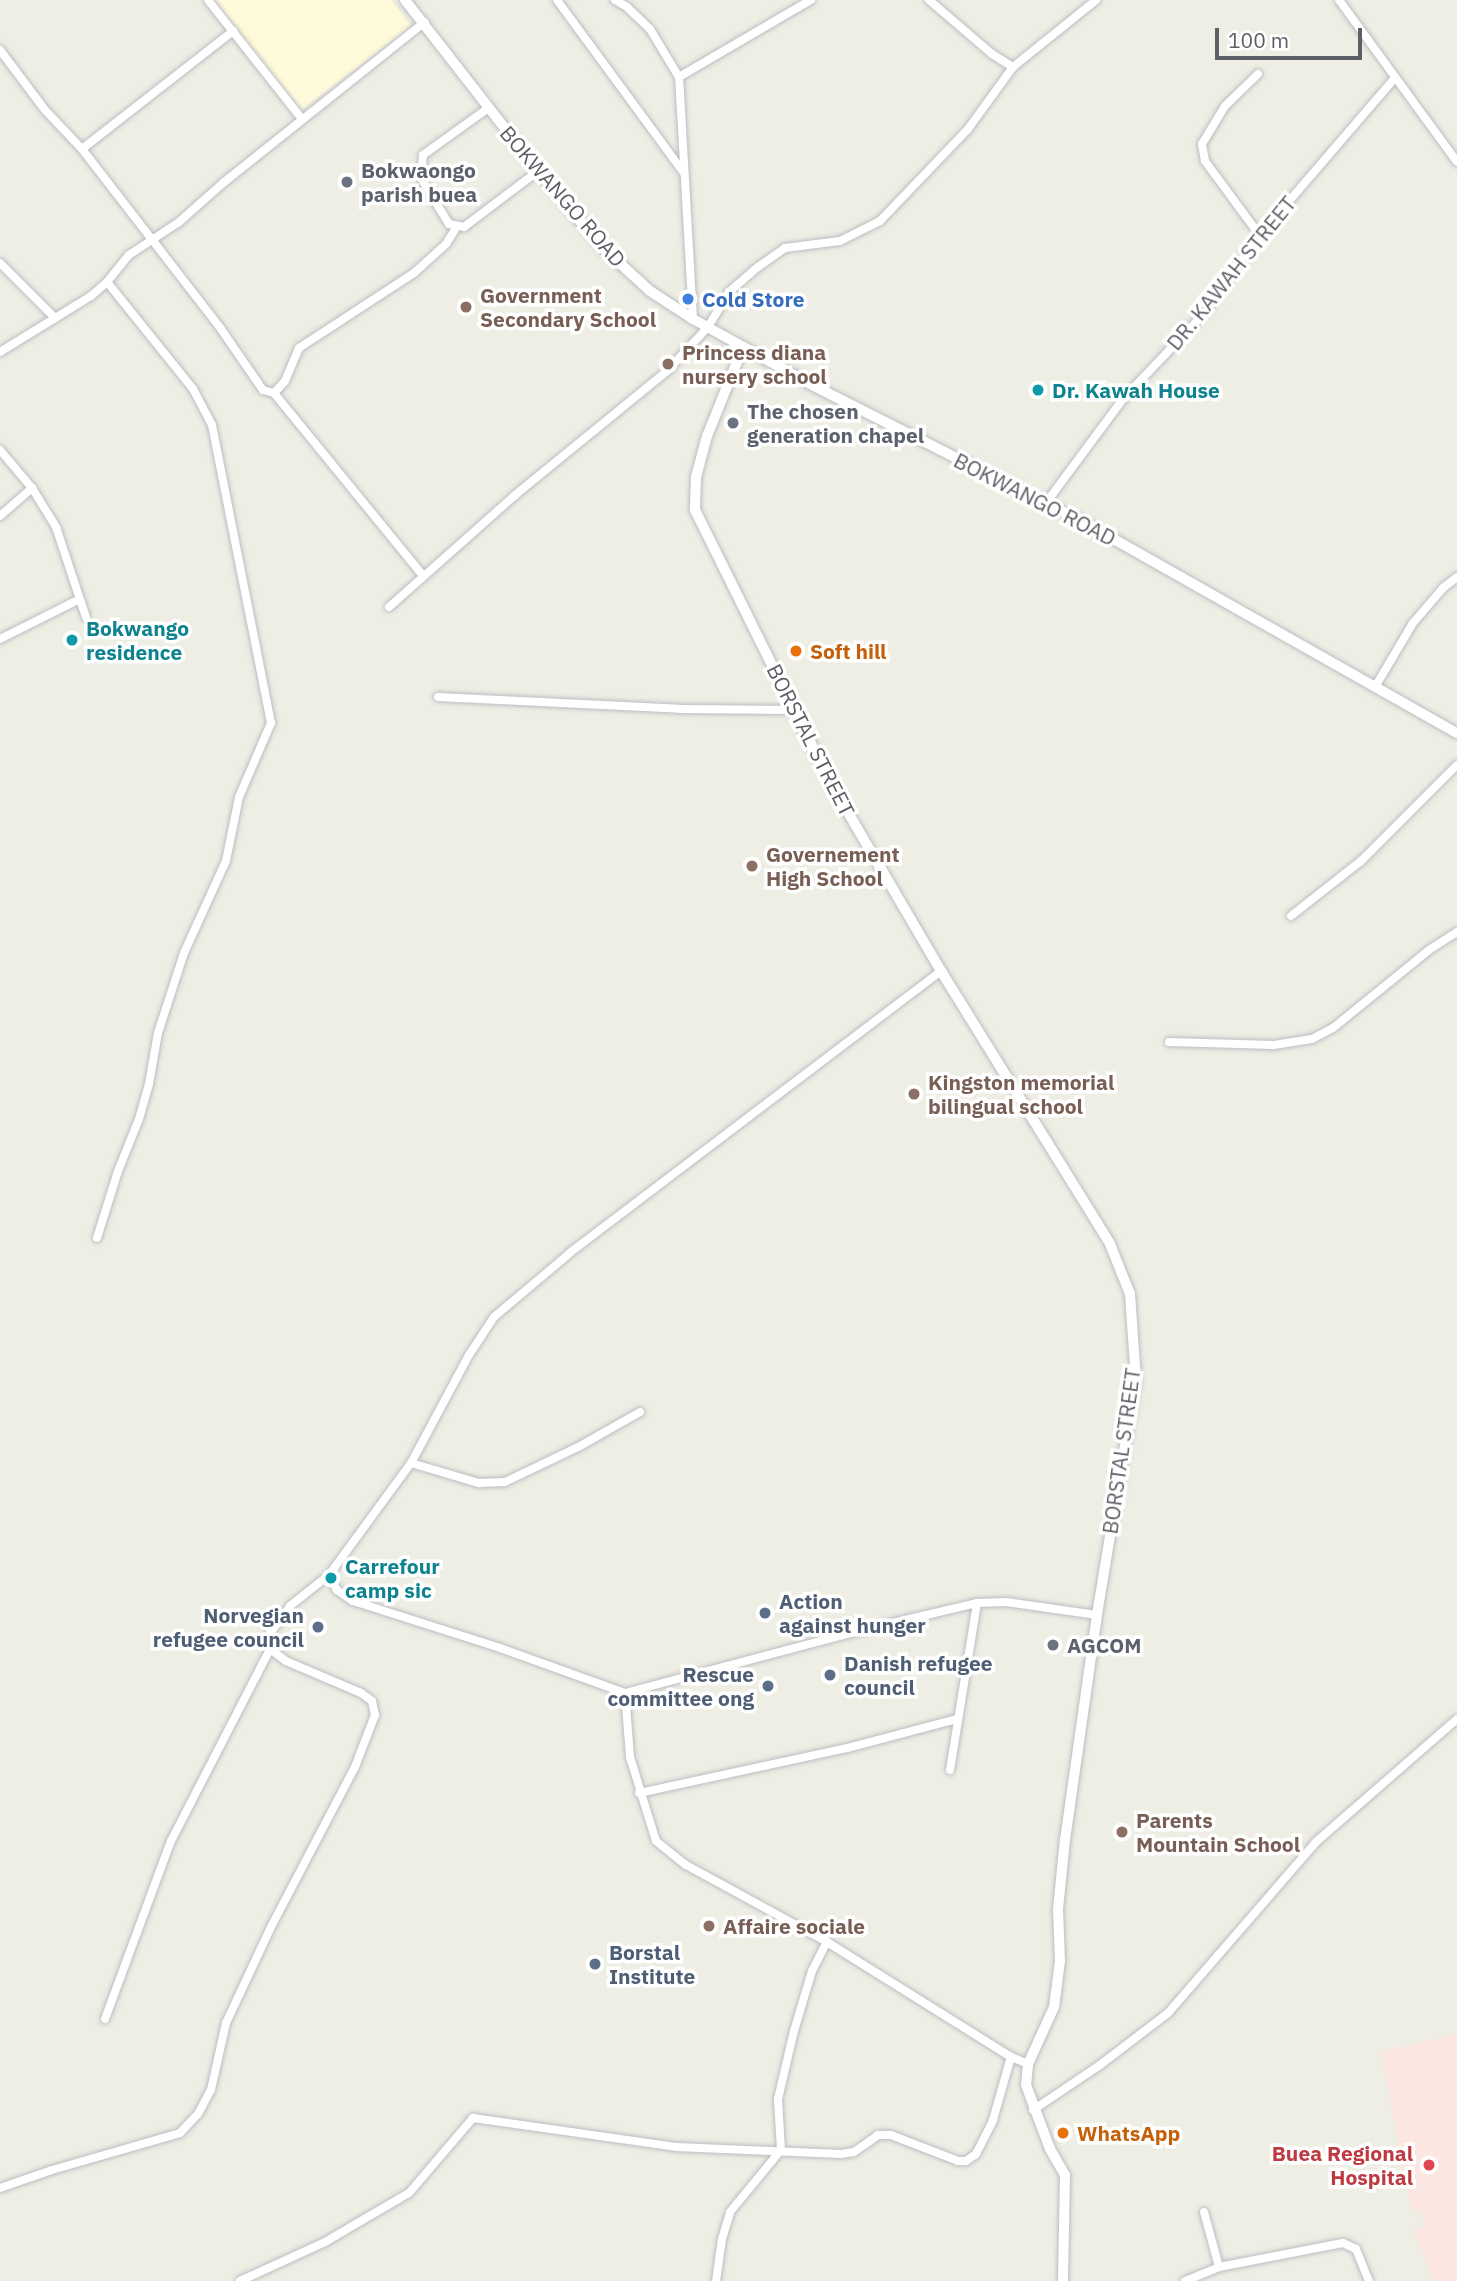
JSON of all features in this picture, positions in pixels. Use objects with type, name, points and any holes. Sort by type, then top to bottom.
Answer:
[{"type":"street","points":[[208,0],[302,119]]},
{"type":"street","name":"BOKWANGO ROAD","points":[[405,0],[425,22],[487,109],[537,172],[602,247],[650,291],[743,347],[1046,503],[1457,733]]},
{"type":"street","points":[[557,0],[684,173]]},
{"type":"street","points":[[615,0],[627,7],[650,29],[679,77],[693,319]]},
{"type":"street","points":[[679,77],[811,0]]},
{"type":"street","points":[[929,0],[992,54],[1013,67]]},
{"type":"street","points":[[389,607],[514,495],[667,371],[708,327],[729,292],[785,248],[840,241],[880,221],[968,129],[1013,67],[1096,0]]},
{"type":"street","points":[[1339,0],[1457,162]]},
{"type":"street","points":[[0,352],[107,282],[129,255],[179,222],[302,119],[425,22]]},
{"type":"street","points":[[82,149],[233,31]]},
{"type":"street","points":[[0,50],[45,110],[82,149],[221,329],[263,390],[274,393],[423,576]]},
{"type":"street","points":[[1258,74],[1225,106],[1202,144],[1205,160],[1260,236]]},
{"type":"street","name":"DR. KAWAH STREET","points":[[1046,503],[1123,399],[1209,307],[1260,236],[1395,78]]},
{"type":"street","points":[[487,109],[423,155],[421,178],[449,224],[456,228],[464,227],[537,172]]},
{"type":"street","points":[[274,393],[285,382],[294,358],[306,343],[360,311],[414,273],[446,244],[456,228]]},
{"type":"street","points":[[0,263],[55,318]]},
{"type":"street","points":[[97,1238],[118,1171],[139,1119],[149,1084],[158,1033],[184,953],[226,861],[239,797],[271,723],[212,425],[193,389],[107,282]]},
{"type":"street","name":"BORSTAL STREET","points":[[743,347],[707,436],[696,477],[695,510],[829,780],[941,971],[1110,1244],[1129,1294],[1136,1379],[1097,1615],[1065,1839],[1058,1909],[1060,1961],[1054,2007],[1028,2064],[1026,2085],[1033,2110],[1065,2175],[1063,2281]]},
{"type":"street","points":[[0,450],[32,488],[56,527],[86,617]]},
{"type":"street","points":[[0,516],[32,488]]},
{"type":"street","points":[[1375,687],[1413,624],[1443,588],[1457,577]]},
{"type":"street","points":[[0,639],[80,599]]},
{"type":"street","points":[[438,696],[680,709],[795,710]]},
{"type":"street","points":[[1291,916],[1361,861],[1457,765]]},
{"type":"street","points":[[1169,1042],[1274,1045],[1312,1039],[1333,1028],[1429,950],[1457,932]]},
{"type":"street","points":[[104,2019],[171,1841],[270,1648],[270,1633],[278,1619],[329,1575],[411,1463],[469,1355],[494,1317],[570,1253],[941,971]]},
{"type":"street","points":[[411,1463],[479,1483],[505,1482],[580,1446],[640,1412]]},
{"type":"street","points":[[329,1575],[337,1590],[352,1601],[500,1648],[625,1693],[850,1633],[977,1603],[1006,1602],[1097,1615]]},
{"type":"street","points":[[950,1770],[977,1603]]},
{"type":"street","points":[[0,2188],[180,2133],[198,2114],[211,2090],[226,2023],[272,1925],[355,1767],[375,1715],[372,1701],[361,1693],[286,1661],[270,1648]]},
{"type":"street","points":[[625,1693],[629,1757],[656,1841],[686,1865],[827,1942],[1011,2057],[1028,2064]]},
{"type":"street","points":[[1033,2110],[1100,2065],[1168,2013],[1316,1842],[1457,1719]]},
{"type":"street","points":[[639,1793],[847,1748],[957,1720]]},
{"type":"street","points":[[716,2281],[722,2239],[730,2212],[781,2150],[778,2099],[790,2045],[812,1971],[827,1942]]},
{"type":"street","points":[[240,2281],[325,2242],[409,2193],[473,2118],[676,2147],[854,2152],[868,2139],[878,2135],[891,2135],[958,2161],[966,2161],[976,2154],[993,2120],[1011,2057]]},
{"type":"street","points":[[1204,2212],[1219,2267]]},
{"type":"street","points":[[1185,2281],[1219,2267],[1342,2244],[1356,2249],[1370,2281]]},
{"type":"shaded area","points":[[214,0],[391,0],[411,26],[300,111]]},
{"type":"shaded area","name":"Buea Regional Hospital","points":[[1457,2034],[1457,2281],[1434,2281],[1414,2231],[1425,2227],[1420,2210],[1411,2209],[1381,2052]]},
{"type":"place","name":"Bokwaongo parish buea","points":[[347,182]]},
{"type":"place","name":"Cold Store","points":[[688,299]]},
{"type":"place","name":"Government Secondary School","points":[[466,307]]},
{"type":"place","name":"Princess diana nursery school","points":[[668,364]]},
{"type":"place","name":"Dr. Kawah House","points":[[1038,390]]},
{"type":"place","name":"The chosen generation chapel","points":[[733,423]]},
{"type":"place","name":"Bokwango residence","points":[[72,640]]},
{"type":"place","name":"Soft hill","points":[[796,651]]},
{"type":"place","name":"Governement High School","points":[[752,866]]},
{"type":"place","name":"Kingston memorial bilingual school","points":[[914,1094]]},
{"type":"place","name":"Carrefour camp sic","points":[[331,1578]]},
{"type":"place","name":"Action against hunger","points":[[765,1613]]},
{"type":"place","name":"Norvegian refugee council","points":[[318,1627]]},
{"type":"place","name":"AGCOM","points":[[1053,1645]]},
{"type":"place","name":"Danish refugee council","points":[[830,1675]]},
{"type":"place","name":"Rescue committee ong","points":[[768,1686]]},
{"type":"place","name":"Parents Mountain School","points":[[1122,1832]]},
{"type":"place","name":"Affaire sociale","points":[[709,1926]]},
{"type":"place","name":"Borstal Institute","points":[[595,1964]]},
{"type":"place","name":"WhatsApp","points":[[1063,2133]]},
{"type":"place","name":"Buea Regional Hospital","points":[[1429,2165]]}]
